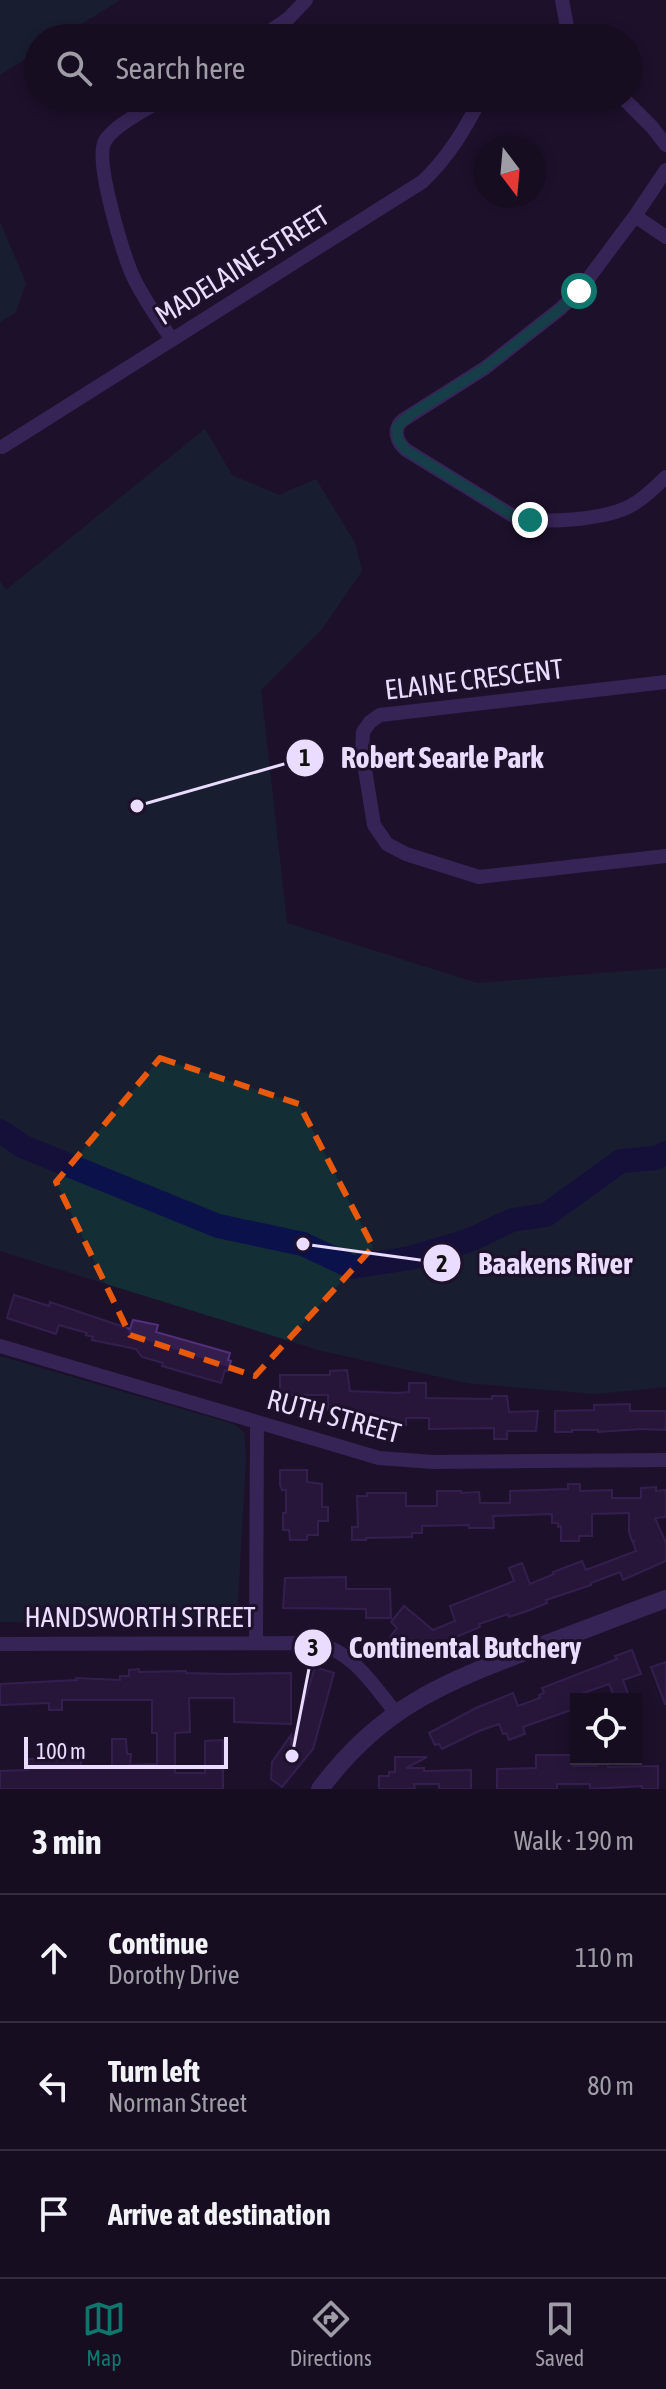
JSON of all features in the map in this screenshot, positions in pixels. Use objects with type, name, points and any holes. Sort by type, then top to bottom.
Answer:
[{"type":"street","points":[[280,24],[306,0]]},
{"type":"street","points":[[562,0],[566,24]]},
{"type":"street","points":[[143,112],[113,131],[104,143],[101,157],[130,269],[172,340]]},
{"type":"street","name":"MADELAINE STREET","points":[[2,447],[422,182],[448,153],[473,112]]},
{"type":"street","points":[[637,112],[666,145]]},
{"type":"street","points":[[666,170],[579,291],[485,368],[403,420],[397,427],[398,440],[406,450],[515,517],[530,520],[557,520],[621,510],[643,498],[666,477]]},
{"type":"street","points":[[635,216],[666,237]]},
{"type":"street","name":"ELAINE CRESCENT","points":[[666,682],[380,715],[363,732],[362,751],[374,825],[387,844],[406,854],[479,877],[666,856]]},
{"type":"street","name":"RUTH STREET","points":[[0,1346],[379,1458],[403,1462],[666,1460]]},
{"type":"street","points":[[256,1642],[257,1422]]},
{"type":"street","points":[[320,1789],[356,1746],[396,1713],[450,1681],[666,1599]]},
{"type":"street","name":"HANDSWORTH STREET","points":[[0,1644],[256,1642],[328,1645],[352,1661],[396,1713]]},
{"type":"highlighted area","points":[[160,1058],[299,1104],[373,1247],[255,1376],[130,1335],[56,1182]]},
{"type":"shaded area","points":[[0,0],[120,0],[81,24],[24,24],[24,60],[0,75]]},
{"type":"shaded area","points":[[0,222],[26,283],[16,312],[0,322]]},
{"type":"shaded area","points":[[205,429],[232,475],[279,495],[316,479],[355,543],[362,571],[322,629],[261,690],[287,923],[477,983],[666,968],[666,1387],[595,1394],[467,1383],[322,1351],[0,1251],[0,581],[6,590]]},
{"type":"shaded area","points":[[0,1356],[234,1424],[244,1432],[246,1457],[237,1617],[232,1624],[0,1622]]},
{"type":"building","points":[[14,1295],[49,1306],[50,1302],[130,1329],[133,1320],[158,1325],[156,1332],[230,1353],[228,1371],[225,1370],[221,1383],[162,1366],[163,1363],[142,1357],[136,1349],[92,1340],[93,1337],[87,1333],[59,1325],[56,1334],[7,1318]]},
{"type":"building","points":[[347,1370],[350,1391],[409,1392],[409,1383],[426,1383],[426,1398],[492,1399],[492,1396],[507,1396],[509,1412],[538,1411],[536,1431],[507,1431],[507,1439],[494,1439],[494,1428],[429,1429],[429,1418],[406,1418],[406,1425],[374,1426],[374,1422],[356,1422],[356,1410],[328,1410],[328,1395],[280,1395],[280,1375],[330,1375],[330,1371]]},
{"type":"building","points":[[630,1404],[630,1411],[666,1411],[666,1430],[555,1432],[555,1411],[594,1410],[594,1405]]},
{"type":"building","points":[[280,1470],[307,1470],[307,1482],[322,1484],[322,1507],[328,1507],[328,1521],[318,1521],[318,1535],[307,1535],[307,1540],[290,1540],[289,1530],[283,1530],[286,1490],[282,1490],[280,1485]]},
{"type":"building","points":[[568,1484],[580,1484],[580,1491],[612,1490],[612,1498],[641,1498],[641,1488],[666,1490],[666,1517],[655,1518],[666,1543],[666,1561],[623,1580],[620,1572],[546,1600],[547,1603],[530,1610],[479,1624],[480,1627],[451,1639],[453,1644],[421,1658],[413,1640],[405,1650],[390,1637],[397,1628],[391,1622],[404,1606],[433,1630],[455,1621],[450,1606],[514,1581],[509,1568],[522,1563],[530,1584],[582,1561],[586,1570],[636,1551],[635,1541],[632,1541],[629,1532],[629,1513],[592,1514],[592,1536],[579,1536],[579,1541],[561,1541],[561,1526],[552,1523],[552,1514],[493,1516],[494,1528],[422,1526],[422,1533],[412,1533],[412,1537],[352,1540],[352,1527],[358,1527],[357,1496],[406,1493],[406,1506],[437,1506],[437,1491],[461,1491],[479,1492],[480,1503],[510,1503],[510,1491],[568,1489]]},
{"type":"building","points":[[346,1577],[346,1589],[390,1589],[391,1618],[366,1618],[366,1609],[283,1608],[285,1578]]},
{"type":"building","points":[[632,1650],[641,1674],[623,1680],[628,1693],[613,1693],[609,1684],[584,1693],[570,1693],[570,1710],[523,1727],[525,1734],[509,1740],[499,1724],[442,1749],[439,1744],[435,1745],[429,1733],[513,1693],[518,1706],[540,1698],[539,1695],[544,1693],[542,1688],[617,1659],[615,1656]]},
{"type":"building","points":[[666,1662],[666,1704],[665,1704],[651,1667]]},
{"type":"building","points":[[315,1667],[334,1673],[313,1749],[282,1787],[271,1779],[272,1762],[291,1735],[291,1745]]},
{"type":"building","points":[[139,1669],[139,1672],[291,1673],[291,1724],[234,1722],[234,1698],[189,1698],[190,1732],[175,1733],[175,1773],[205,1773],[205,1741],[223,1740],[223,1789],[0,1789],[0,1771],[28,1770],[28,1759],[58,1759],[58,1752],[80,1752],[81,1767],[112,1766],[112,1739],[126,1739],[127,1754],[131,1754],[130,1765],[157,1764],[157,1733],[152,1733],[152,1700],[62,1700],[62,1710],[49,1710],[49,1703],[0,1705],[0,1684],[76,1678],[120,1680],[120,1676],[129,1676],[129,1670]]},
{"type":"building","points":[[536,1755],[570,1755],[570,1765],[574,1766],[658,1766],[658,1789],[642,1789],[642,1786],[590,1789],[590,1784],[557,1784],[557,1789],[497,1789],[497,1769],[536,1768]]},
{"type":"building","points":[[395,1757],[427,1757],[406,1768],[424,1768],[424,1771],[471,1770],[471,1789],[439,1789],[439,1784],[414,1784],[415,1789],[379,1789],[379,1776],[389,1776],[389,1772],[395,1772]]},
{"type":"waterway","points":[[0,1131],[24,1147],[218,1226],[303,1244],[352,1267],[410,1258],[470,1240],[512,1220],[546,1215],[621,1161],[656,1158],[666,1153]]},
{"type":"place","name":"Robert Searle Park","points":[[137,806]]},
{"type":"place","name":"Baakens River","points":[[303,1244]]},
{"type":"place","name":"Continental Butchery","points":[[292,1756]]},
{"type":"route","points":[[530,520],[515,517],[406,450],[398,440],[397,427],[410,415],[485,368],[579,291]]}]
